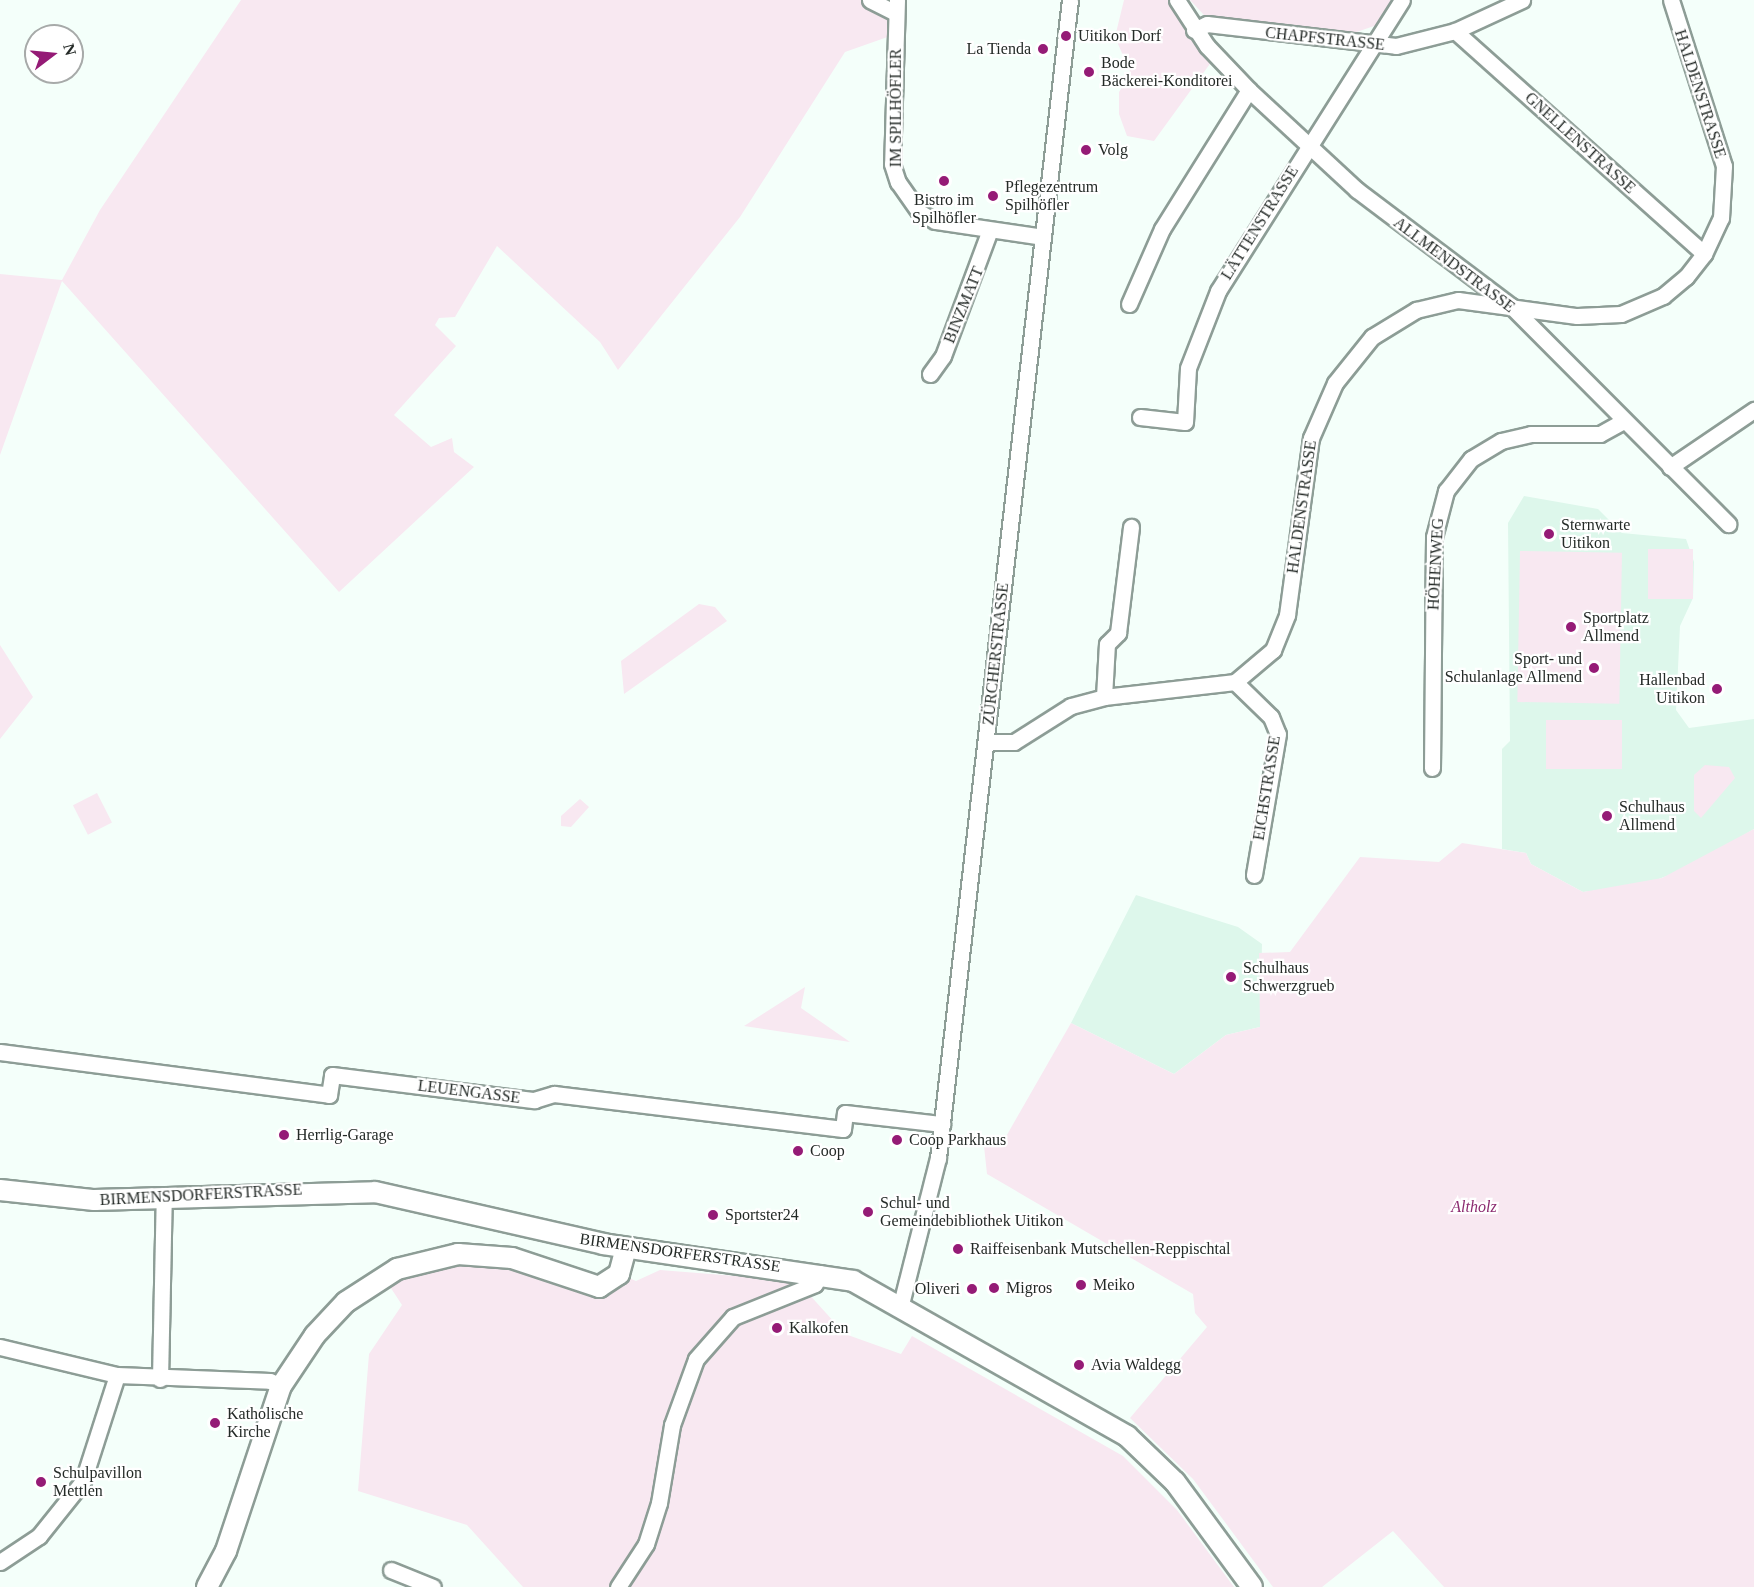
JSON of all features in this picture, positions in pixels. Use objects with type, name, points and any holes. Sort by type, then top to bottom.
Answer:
[{"type":"main road","name":"BIRMENSDORFERSTRASSE","points":[[0,1190],[94,1200],[164,1195],[375,1192],[626,1248],[820,1273],[901,1304],[1135,1443],[1175,1482],[1252,1587]]},
{"type":"main road","points":[[207,1587],[226,1551],[282,1386],[336,1310],[397,1269],[452,1255],[496,1256],[599,1287],[619,1274],[626,1248]]},
{"type":"street","name":"IM SPILHÖFLER","points":[[870,0],[897,6],[892,164],[898,182],[919,213],[953,227],[1043,237]]},
{"type":"street","name":"ZÜRCHERSTRASSE","points":[[901,1304],[933,1195],[1070,0]]},
{"type":"street","name":"ALLMENDSTRASSE","points":[[1177,0],[1194,30],[1249,90],[1357,190],[1511,306],[1728,524]]},
{"type":"street","name":"LÄTTENSTRASSE","points":[[1140,417],[1185,422],[1188,368],[1202,326],[1240,250],[1402,0]]},
{"type":"street","name":"CHAPFSTRASSE","points":[[1194,30],[1207,24],[1371,46],[1455,31],[1522,0]]},
{"type":"street","name":"HALDENSTRASSE","points":[[1234,682],[1273,650],[1287,615],[1311,438],[1335,383],[1372,337],[1416,310],[1458,300],[1577,316],[1621,314],[1663,296],[1704,255],[1720,218],[1724,166],[1671,0]]},
{"type":"street","name":"GNELLENSTRASSE","points":[[1455,31],[1704,255]]},
{"type":"street","points":[[1129,304],[1162,229],[1249,90]]},
{"type":"street","name":"BINZMATT","points":[[930,374],[943,356],[989,232]]},
{"type":"street","points":[[1670,467],[1754,410]]},
{"type":"street","name":"HÖHENWEG","points":[[1432,768],[1434,537],[1446,491],[1471,459],[1501,441],[1531,434],[1600,434],[1623,421]]},
{"type":"street","points":[[1104,698],[1107,644],[1118,633],[1131,527]]},
{"type":"street","points":[[986,742],[1014,742],[1071,706],[1104,698],[1234,682]]},
{"type":"street","name":"EICHSTRASSE","points":[[1234,682],[1271,717],[1278,734],[1254,875]]},
{"type":"street","name":"LEUENGASSE","points":[[0,1052],[329,1095],[332,1075],[534,1100],[554,1094],[843,1129],[845,1113],[942,1124]]},
{"type":"street","points":[[160,1379],[164,1195]]},
{"type":"street","points":[[618,1587],[646,1544],[659,1503],[672,1425],[696,1359],[734,1317],[815,1284],[820,1273]]},
{"type":"street","points":[[0,1347],[117,1375],[160,1379],[270,1381],[282,1386]]},
{"type":"street","points":[[0,1562],[39,1536],[83,1481],[117,1375]]},
{"type":"street","points":[[391,1570],[434,1587]]},
{"type":"shaded area","name":"Sport- und Schulanlage Allmend","points":[[1524,496],[1598,509],[1622,533],[1686,539],[1694,562],[1693,598],[1680,626],[1676,710],[1689,728],[1754,719],[1754,829],[1686,869],[1642,885],[1583,892],[1531,864],[1526,853],[1502,849],[1502,749],[1510,741],[1508,523]]},
{"type":"shaded area","points":[[1136,895],[1238,927],[1262,944],[1260,1027],[1226,1035],[1174,1074],[1071,1023]]},
{"type":"green space","points":[[241,0],[870,0],[887,12],[896,34],[845,52],[740,217],[618,370],[600,342],[497,246],[455,317],[439,318],[435,325],[456,346],[394,415],[431,447],[452,438],[454,452],[474,467],[339,592],[62,281],[0,455],[0,274],[62,280],[100,210]]},
{"type":"green space","points":[[1124,0],[1169,0],[1212,61],[1154,141],[1127,136],[1119,114],[1119,92],[1131,74],[1115,37]]},
{"type":"green space","points":[[1190,0],[1392,0],[1377,25],[1348,35],[1204,15]]},
{"type":"green space","points":[[1648,549],[1693,549],[1693,599],[1648,599]]},
{"type":"green space","name":"Sportplatz Allmend","points":[[1520,551],[1622,553],[1619,704],[1517,702]]},
{"type":"green space","points":[[699,604],[715,607],[727,621],[624,694],[621,661]]},
{"type":"green space","points":[[0,645],[33,697],[0,739]]},
{"type":"green space","points":[[1546,720],[1622,720],[1622,769],[1546,769]]},
{"type":"green space","points":[[1705,765],[1729,767],[1735,778],[1701,818],[1694,811],[1694,775]]},
{"type":"green space","points":[[97,793],[112,822],[88,835],[73,805]]},
{"type":"green space","points":[[580,799],[589,807],[571,827],[561,826],[561,816]]},
{"type":"green space","name":"Altholz","points":[[1754,829],[1754,1587],[1444,1587],[1393,1531],[1322,1587],[1273,1587],[1193,1479],[1130,1418],[1207,1327],[1195,1313],[1193,1294],[987,1174],[983,1137],[1004,1140],[1071,1023],[1174,1074],[1226,1035],[1260,1027],[1259,953],[1290,952],[1360,857],[1439,862],[1462,843],[1526,853],[1531,864],[1583,892],[1662,878]]},
{"type":"green space","points":[[805,987],[801,1008],[850,1042],[744,1026]]},
{"type":"green space","points":[[477,1254],[586,1286],[619,1274],[636,1281],[660,1270],[797,1281],[845,1334],[901,1354],[912,1336],[1123,1456],[1177,1510],[1234,1587],[523,1587],[467,1525],[358,1491],[369,1354],[402,1305],[383,1276]]},
{"type":"place","name":"Uitikon Dorf","points":[[1066,36]]},
{"type":"place","name":"La Tienda","points":[[1043,49]]},
{"type":"place","name":"Bode Bäckerei-Konditorei","points":[[1089,72]]},
{"type":"place","name":"Volg","points":[[1086,150]]},
{"type":"place","name":"Bistro im Spilhöfler","points":[[944,181]]},
{"type":"place","name":"Pflegezentrum Spilhöfler","points":[[993,196]]},
{"type":"place","name":"Sternwarte Uitikon","points":[[1549,534]]},
{"type":"place","name":"Sportplatz Allmend","points":[[1571,627]]},
{"type":"place","name":"Sport- und Schulanlage Allmend","points":[[1594,668]]},
{"type":"place","name":"Hallenbad Uitikon","points":[[1717,689]]},
{"type":"place","name":"Schulhaus Allmend","points":[[1607,816]]},
{"type":"place","name":"Schulhaus Schwerzgrueb","points":[[1231,977]]},
{"type":"place","name":"Herrlig-Garage","points":[[284,1135]]},
{"type":"place","name":"Coop Parkhaus","points":[[897,1140]]},
{"type":"place","name":"Coop","points":[[798,1151]]},
{"type":"place","name":"Schul- und Gemeindebibliothek Uitikon","points":[[868,1212]]},
{"type":"place","name":"Sportster24","points":[[713,1215]]},
{"type":"place","name":"Raiffeisenbank Mutschellen-Reppischtal","points":[[958,1249]]},
{"type":"place","name":"Meiko","points":[[1081,1285]]},
{"type":"place","name":"Migros","points":[[994,1288]]},
{"type":"place","name":"Oliveri","points":[[972,1289]]},
{"type":"place","name":"Kalkofen","points":[[777,1328]]},
{"type":"place","name":"Avia Waldegg","points":[[1079,1365]]},
{"type":"place","name":"Katholische Kirche","points":[[215,1423]]},
{"type":"place","name":"Schulpavillon Mettlen","points":[[41,1482]]}]
